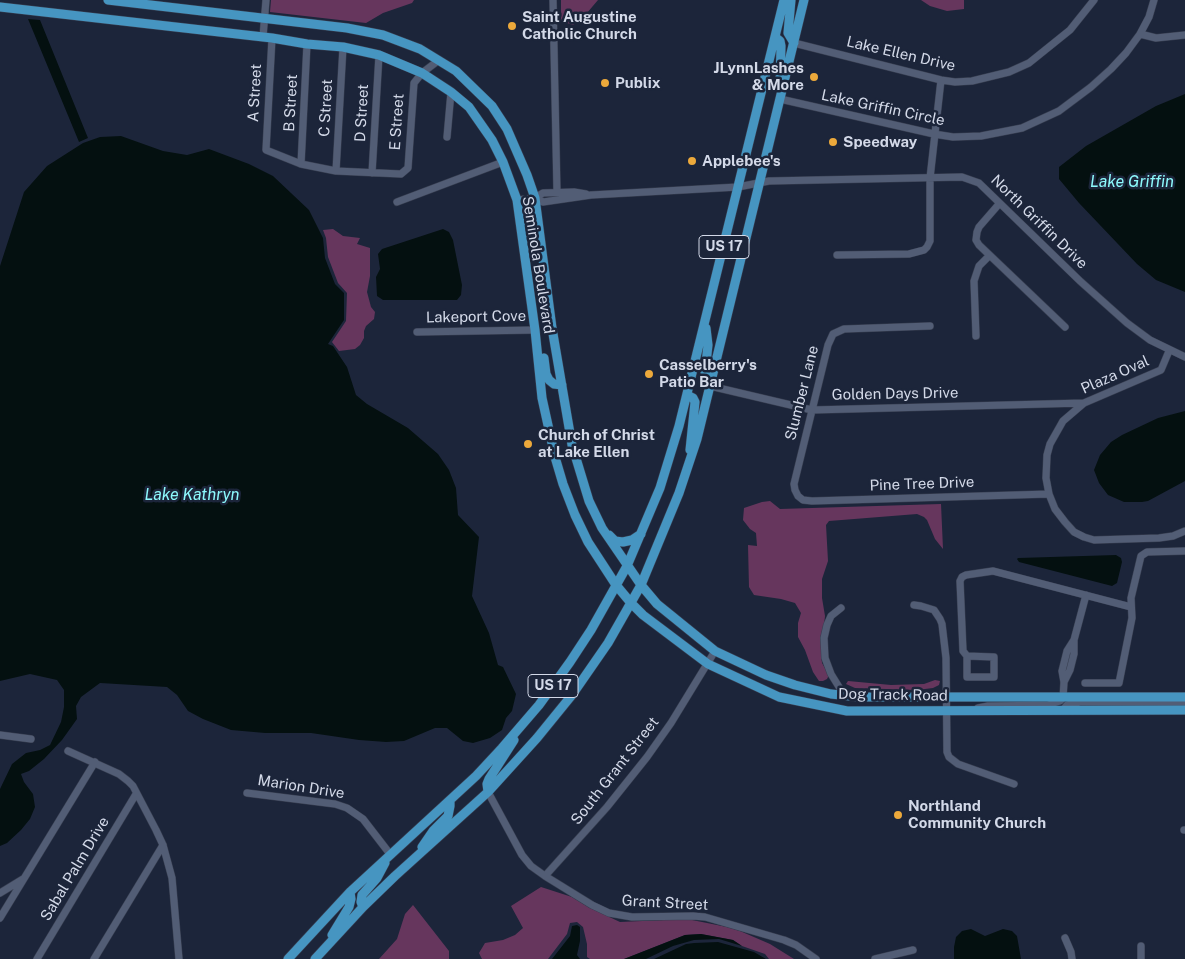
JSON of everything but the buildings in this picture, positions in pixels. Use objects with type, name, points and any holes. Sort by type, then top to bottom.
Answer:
[{"type":"main road","name":"Seminola Boulevard","points":[[108,0],[346,28],[384,35],[420,49],[456,71],[492,106],[507,129],[528,175],[535,198],[552,328],[572,445],[579,472],[589,501],[602,528],[641,585]]},
{"type":"main road","name":"US 17","points":[[288,959],[350,892],[450,800],[502,748],[570,662],[591,630],[627,566],[642,534],[670,459],[784,0]]},
{"type":"main road","points":[[791,0],[788,33],[794,43]]},
{"type":"main road","name":"US 17","points":[[315,959],[363,907],[488,792],[537,738],[566,703],[608,643],[641,585],[664,534],[689,465],[804,0]]},
{"type":"main road","name":"Seminola Boulevard","points":[[0,7],[343,47],[379,55],[422,73],[451,92],[469,107],[492,140],[503,162],[517,200],[535,330],[542,398],[563,484],[588,542],[631,604]]},
{"type":"main road","points":[[775,37],[780,41],[781,46],[779,69],[780,98]]},
{"type":"main road","points":[[705,320],[708,344],[705,372],[710,386]]},
{"type":"main road","points":[[535,330],[541,340],[547,377],[554,384],[562,385]]},
{"type":"main road","points":[[687,395],[692,398],[695,406],[691,429],[689,465]]},
{"type":"main road","points":[[602,528],[615,541],[632,540],[642,534]]},
{"type":"main road","name":"Dog Track Road","points":[[641,585],[657,604],[715,651],[766,675],[831,694],[868,698],[1185,697]]},
{"type":"main road","name":"Dog Track Road","points":[[631,604],[708,664],[778,697],[841,710],[1185,710]]},
{"type":"main road","points":[[488,792],[488,779],[507,753],[522,724]]},
{"type":"main road","points":[[413,860],[433,831],[448,816],[450,800]]},
{"type":"main road","points":[[363,907],[361,902],[362,895],[376,878],[390,854]]},
{"type":"main road","points":[[326,946],[349,907],[352,899],[350,892]]},
{"type":"street","name":"A Street","points":[[266,0],[266,150],[301,164]]},
{"type":"street","points":[[553,0],[557,192]]},
{"type":"street","name":"Lake Ellen Drive","points":[[794,43],[941,80],[955,82],[972,81],[1009,72],[1029,63],[1070,30],[1094,0]]},
{"type":"street","name":"Lake Griffin Circle","points":[[780,98],[953,137],[982,136],[1022,128],[1059,111],[1092,87],[1126,53],[1140,34],[1154,0]]},
{"type":"street","points":[[1140,34],[1156,38],[1185,35]]},
{"type":"street","name":"B Street","points":[[301,164],[307,44]]},
{"type":"street","name":"C Street","points":[[336,171],[343,47]]},
{"type":"street","name":"D Street","points":[[372,173],[379,55]]},
{"type":"street","points":[[422,73],[439,60]]},
{"type":"street","name":"E Street","points":[[372,173],[402,174],[408,168],[414,83],[422,73]]},
{"type":"street","points":[[837,255],[909,254],[924,250],[927,247],[930,241],[930,178],[941,80]]},
{"type":"street","points":[[447,137],[451,92]]},
{"type":"street","points":[[397,202],[503,162]]},
{"type":"street","points":[[301,164],[336,171],[372,173]]},
{"type":"street","name":"North Griffin Drive","points":[[591,195],[738,187],[760,182],[962,177],[972,179],[979,183],[1127,323],[1150,340],[1169,351],[1185,357]]},
{"type":"street","points":[[517,200],[535,198],[543,193],[557,192],[591,195]]},
{"type":"street","points":[[535,198],[543,202],[591,195]]},
{"type":"street","points":[[1000,204],[980,227],[976,240],[989,256],[1065,327]]},
{"type":"street","points":[[976,336],[974,280],[979,266],[989,256]]},
{"type":"street","name":"Slumber Lane","points":[[798,496],[794,484],[828,346],[833,334],[844,329],[930,326]]},
{"type":"street","name":"Lakeport Cove","points":[[417,332],[535,330]]},
{"type":"street","name":"Plaza Oval","points":[[1169,351],[1161,370],[1084,403],[1063,421],[1050,444],[1046,466],[1049,494],[1055,509],[1074,532],[1084,537],[1094,540],[1159,538],[1185,531]]},
{"type":"street","name":"Golden Days Drive","points":[[710,386],[812,410],[1084,403]]},
{"type":"street","name":"Pine Tree Drive","points":[[798,496],[803,500],[812,501],[1049,494]]},
{"type":"street","points":[[1085,683],[1119,683],[1132,618],[1131,598],[1141,556],[1147,552],[1185,551]]},
{"type":"street","points":[[967,656],[967,677],[994,677],[994,656],[967,656],[962,652],[960,581],[966,575],[993,571],[1132,607]]},
{"type":"street","points":[[970,710],[988,706],[1052,705],[1060,701],[1063,698],[1064,682],[1062,671],[1069,659],[1067,651],[1074,640],[1086,595]]},
{"type":"street","points":[[914,605],[934,610],[940,619],[946,658],[947,752],[950,759],[958,764],[1014,784]]},
{"type":"street","points":[[841,608],[831,616],[827,625],[825,633],[825,658],[831,674],[844,695]]},
{"type":"street","name":"South Grant Street","points":[[545,876],[607,806],[647,757],[715,651]]},
{"type":"street","points":[[1063,710],[1067,706],[1080,702],[1185,702]]},
{"type":"street","points":[[0,736],[31,739]]},
{"type":"street","points":[[68,751],[119,774],[128,780],[136,794],[163,845],[169,864],[174,893],[179,959]]},
{"type":"street","points":[[0,918],[94,762]]},
{"type":"street","name":"Grant Street","points":[[488,792],[522,855],[531,866],[592,905],[609,913],[632,918],[705,917],[784,940],[796,945],[816,959]]},
{"type":"street","name":"Marion Drive","points":[[247,793],[336,804],[347,808],[363,819],[390,854]]},
{"type":"street","name":"Sabal Palm Drive","points":[[37,959],[136,794]]},
{"type":"street","points":[[94,959],[163,845]]},
{"type":"street","points":[[0,893],[24,879]]},
{"type":"street","points":[[1065,938],[1072,959]]},
{"type":"street","points":[[1141,946],[1141,959]]},
{"type":"street","points":[[875,959],[898,952],[913,950]]},
{"type":"shaded area","points":[[271,0],[414,0],[412,3],[383,13],[366,23],[270,12]]},
{"type":"shaded area","points":[[561,0],[598,0],[581,20],[573,25],[561,21]]},
{"type":"shaded area","points":[[921,0],[964,0],[964,9],[947,11],[930,6]]},
{"type":"shaded area","points":[[333,229],[343,236],[360,238],[357,244],[370,248],[370,276],[367,292],[371,307],[375,312],[374,319],[366,326],[364,338],[360,345],[355,349],[339,351],[332,342],[346,321],[347,293],[338,283],[328,257],[323,230]]},
{"type":"shaded area","points":[[770,501],[780,509],[941,504],[943,549],[935,539],[927,520],[917,514],[829,521],[826,525],[828,561],[822,579],[822,598],[825,616],[821,652],[822,663],[829,675],[823,681],[819,681],[813,672],[798,637],[798,623],[801,613],[795,603],[754,595],[749,587],[748,545],[757,546],[756,533],[743,520],[744,508]]},
{"type":"shaded area","points":[[935,680],[940,681],[939,685],[933,688],[917,690],[855,688],[846,684],[848,681],[891,685],[924,684]]},
{"type":"shaded area","points":[[541,887],[572,897],[620,922],[687,919],[727,927],[770,944],[794,959],[769,959],[765,954],[742,946],[733,940],[701,934],[685,935],[624,959],[590,959],[587,957],[587,944],[583,927],[577,922],[570,923],[567,934],[548,959],[482,959],[479,953],[485,943],[503,940],[515,935],[523,928],[511,906]]},
{"type":"shaded area","points":[[413,905],[449,951],[449,959],[379,959],[397,939],[405,914]]},
{"type":"water","points":[[28,19],[40,20],[88,138],[79,142]]},
{"type":"water","name":"Lake Griffin","points":[[1185,94],[1185,292],[1156,280],[1137,264],[1059,179],[1059,167],[1086,146],[1156,106]]},
{"type":"water","name":"Lake Kathryn","points":[[121,136],[163,151],[187,155],[209,149],[249,164],[273,176],[309,210],[323,238],[325,258],[335,284],[344,293],[344,320],[328,344],[333,346],[347,367],[356,395],[367,404],[408,428],[438,454],[449,470],[456,488],[458,515],[479,537],[472,596],[489,633],[498,665],[503,667],[516,694],[512,711],[506,718],[502,730],[490,738],[473,743],[463,741],[447,728],[435,728],[404,741],[386,742],[311,733],[265,733],[231,730],[188,711],[177,695],[167,687],[100,683],[81,697],[76,706],[77,719],[62,740],[44,759],[29,771],[21,774],[24,782],[33,794],[35,807],[30,819],[21,830],[7,843],[0,846],[0,789],[12,764],[26,753],[40,750],[50,745],[61,722],[64,707],[64,690],[57,680],[30,674],[0,681],[0,266],[24,192],[47,166],[83,143],[100,137]]},
{"type":"water","points":[[443,229],[449,232],[453,240],[462,285],[461,295],[457,300],[383,300],[377,296],[376,277],[380,269],[378,254],[382,249]]},
{"type":"water","points":[[1185,411],[1185,481],[1148,501],[1124,502],[1108,495],[1099,483],[1094,470],[1100,455],[1111,442],[1158,418]]},
{"type":"water","points":[[1116,555],[1121,558],[1122,562],[1117,583],[1112,586],[1019,562],[1017,559],[1018,558]]},
{"type":"water","points":[[577,925],[580,927],[577,955],[580,959],[552,959],[570,936],[572,926]]},
{"type":"water","points":[[971,929],[985,936],[1003,929],[1012,931],[1017,936],[1021,959],[954,959],[956,937],[962,931]]},
{"type":"water","points":[[701,934],[733,940],[742,946],[719,939],[694,940],[673,946],[646,959],[624,959],[685,935]]},
{"type":"water","points":[[718,942],[754,952],[766,959],[654,959],[686,944]]},
{"type":"place","name":"Saint Augustine Catholic Church","points":[[512,26]]},
{"type":"place","name":"JLynnLashes & More","points":[[814,77]]},
{"type":"place","name":"Publix","points":[[605,83]]},
{"type":"place","name":"Speedway","points":[[833,142]]},
{"type":"place","name":"Applebee's","points":[[692,161]]},
{"type":"place","name":"Casselberry's Patio Bar","points":[[649,374]]},
{"type":"place","name":"Church of Christ at Lake Ellen","points":[[528,444]]},
{"type":"place","name":"Northland Community Church","points":[[898,815]]}]
